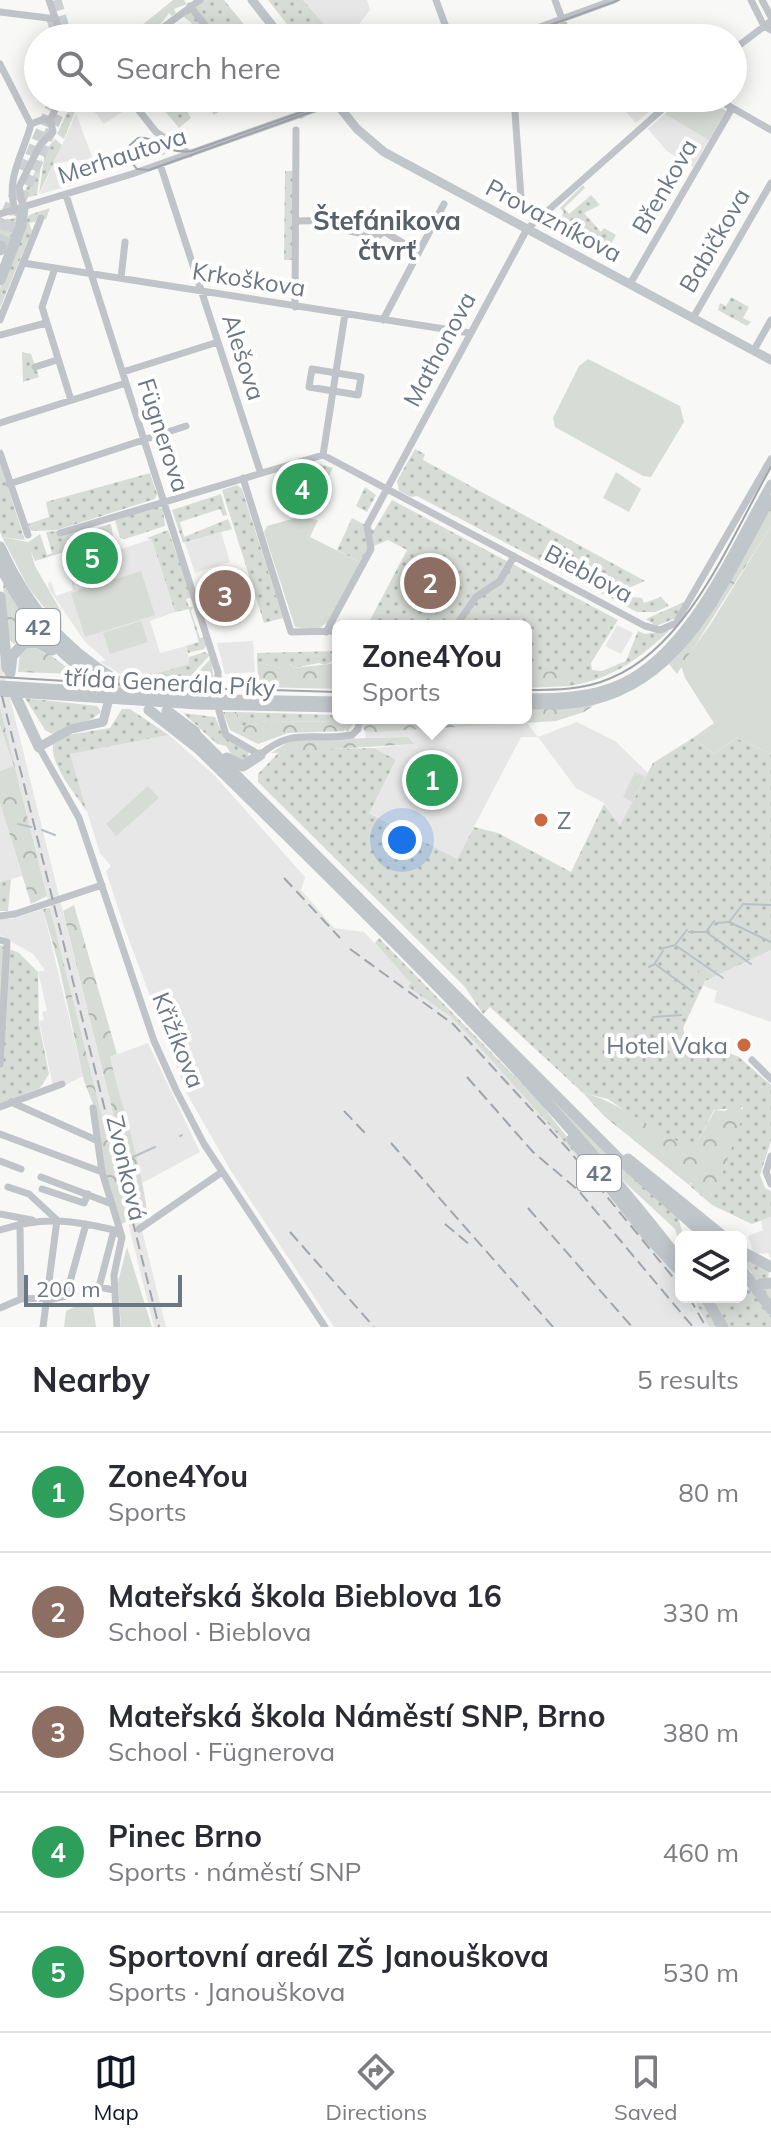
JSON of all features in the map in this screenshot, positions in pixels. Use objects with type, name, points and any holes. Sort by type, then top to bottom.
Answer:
[{"type":"highway","points":[[0,280],[21,226],[19,209]]},
{"type":"highway","name":"42","points":[[0,547],[23,591],[54,632],[86,661],[114,679]]},
{"type":"highway","name":"42","points":[[0,565],[34,622],[59,650],[104,690]]},
{"type":"highway","name":"42","points":[[0,597],[3,651],[10,673],[13,653],[20,645],[31,641],[43,644],[104,690]]},
{"type":"highway","points":[[23,692],[39,747]]},
{"type":"highway","name":"42","points":[[168,707],[581,1121],[700,1231]]},
{"type":"highway","name":"42","points":[[149,710],[215,765],[523,1075],[626,1191],[675,1258]]},
{"type":"highway","name":"42","points":[[191,730],[236,765],[257,758]]},
{"type":"highway","name":"42","points":[[257,758],[252,781],[286,824]]},
{"type":"highway","name":"42","points":[[523,1075],[650,1239],[675,1261]]},
{"type":"highway","name":"42","points":[[581,1121],[717,1231]]},
{"type":"highway","points":[[747,1254],[771,1267]]},
{"type":"highway","points":[[747,1282],[771,1309]]},
{"type":"highway","points":[[709,1303],[723,1327]]},
{"type":"main road","points":[[252,0],[271,24]]},
{"type":"main road","name":"Provazníkova","points":[[345,112],[375,146],[771,360]]},
{"type":"main road","points":[[532,698],[573,696],[606,689],[634,677],[657,660],[691,621],[771,484]]},
{"type":"main road","points":[[532,705],[594,700],[638,683],[666,663],[698,624],[771,499]]},
{"type":"main road","name":"třída Generála Píky","points":[[0,685],[23,692]]},
{"type":"main road","points":[[39,747],[71,729],[103,722],[104,690]]},
{"type":"main road","name":"třída Generála Píky","points":[[104,690],[168,707],[219,700],[332,701]]},
{"type":"main road","name":"třída Generála Píky","points":[[0,692],[104,690],[332,708]]},
{"type":"street","points":[[49,0],[58,24]]},
{"type":"street","points":[[167,24],[200,0]]},
{"type":"street","points":[[436,0],[445,24]]},
{"type":"street","points":[[555,0],[564,24]]},
{"type":"street","points":[[548,24],[614,0]]},
{"type":"street","points":[[751,0],[769,24]]},
{"type":"street","points":[[762,0],[769,24]]},
{"type":"street","points":[[190,6],[204,24]]},
{"type":"street","points":[[0,12],[56,19]]},
{"type":"street","points":[[747,38],[769,24]]},
{"type":"street","points":[[747,37],[751,35]]},
{"type":"street","points":[[0,64],[24,111]]},
{"type":"street","points":[[19,209],[11,182],[31,135],[31,125],[24,112]]},
{"type":"street","points":[[19,209],[19,187],[44,141],[52,134],[49,122],[54,112]]},
{"type":"street","points":[[140,112],[159,135],[190,154]]},
{"type":"street","name":"Merhautova","points":[[0,214],[190,154],[306,112]]},
{"type":"street","points":[[515,112],[522,212]]},
{"type":"street","name":"Mathonova","points":[[333,620],[371,549],[367,526],[527,229],[659,112]]},
{"type":"street","name":"Břenkova","points":[[630,284],[730,112]]},
{"type":"street","points":[[739,112],[771,130]]},
{"type":"street","points":[[31,125],[40,119],[49,122]]},
{"type":"street","points":[[295,307],[296,130]]},
{"type":"street","points":[[31,135],[44,141]]},
{"type":"street","name":"Alešova","points":[[160,164],[260,471]]},
{"type":"street","name":"Babičkova","points":[[693,318],[771,183]]},
{"type":"street","name":"Fügnerova","points":[[66,195],[218,672],[223,732],[257,758]]},
{"type":"street","points":[[383,320],[444,204]]},
{"type":"street","points":[[0,320],[41,218]]},
{"type":"street","points":[[296,221],[353,220],[378,228],[418,252]]},
{"type":"street","points":[[121,278],[125,242]]},
{"type":"street","name":"Krkoškova","points":[[23,263],[470,333]]},
{"type":"street","points":[[55,268],[42,307],[71,400]]},
{"type":"street","points":[[60,533],[260,471],[323,455],[345,314]]},
{"type":"street","points":[[754,350],[771,320]]},
{"type":"street","points":[[0,335],[46,323]]},
{"type":"street","points":[[123,372],[218,342]]},
{"type":"street","points":[[35,367],[57,360]]},
{"type":"street","points":[[312,369],[361,377],[358,395],[334,391],[309,387],[312,369]]},
{"type":"street","points":[[0,423],[126,383]]},
{"type":"street","points":[[9,484],[186,426]]},
{"type":"street","points":[[0,453],[28,535]]},
{"type":"street","name":"Bieblova","points":[[323,455],[645,626],[660,630],[676,623],[771,459]]},
{"type":"street","points":[[243,478],[291,632],[332,632]]},
{"type":"street","name":"Bieblova","points":[[460,620],[476,597],[500,581],[514,556]]},
{"type":"street","name":"Mathonova","points":[[326,632],[332,621]]},
{"type":"street","points":[[257,758],[278,741],[292,736],[352,735],[358,724]]},
{"type":"street","name":"Křižíkova","points":[[39,747],[79,818],[154,1041],[194,1125],[325,1327]]},
{"type":"street","points":[[0,916],[15,914],[102,885]]},
{"type":"street","points":[[0,940],[7,942],[0,1064]]},
{"type":"street","points":[[752,1060],[771,1079]]},
{"type":"street","points":[[0,1107],[62,1084]]},
{"type":"street","points":[[11,1102],[96,1140]]},
{"type":"street","name":"Zvonková","points":[[93,1108],[102,1172],[122,1237]]},
{"type":"street","points":[[0,1134],[102,1172]]},
{"type":"street","points":[[771,1156],[766,1172],[771,1184]]},
{"type":"street","points":[[0,1161],[21,1169]]},
{"type":"street","points":[[122,1237],[136,1231],[222,1172]]},
{"type":"street","points":[[41,1177],[114,1204]]},
{"type":"street","points":[[8,1187],[31,1190],[57,1220],[43,1327]]},
{"type":"street","points":[[42,1189],[84,1203],[88,1194]]},
{"type":"street","points":[[0,1214],[86,1224],[114,1230],[122,1237]]},
{"type":"street","points":[[0,1230],[32,1220]]},
{"type":"street","points":[[20,1224],[21,1299]]},
{"type":"street","points":[[0,1308],[21,1299],[66,1296],[86,1224]]},
{"type":"street","points":[[114,1230],[99,1287],[114,1290]]},
{"type":"street","points":[[117,1327],[114,1290],[122,1237]]},
{"type":"shaded area","points":[[303,0],[367,0],[370,10],[359,24],[324,24]]},
{"type":"shaded area","points":[[95,112],[122,112],[104,124]]},
{"type":"shaded area","points":[[626,112],[649,112],[636,123]]},
{"type":"shaded area","points":[[667,112],[725,112],[693,167],[667,151],[648,129]]},
{"type":"shaded area","points":[[76,114],[93,159],[54,163],[56,171],[68,168],[73,185],[40,194]]},
{"type":"shaded area","points":[[221,532],[230,562],[195,573],[185,543]]},
{"type":"shaded area","points":[[152,539],[175,612],[150,621],[160,653],[186,646],[190,664],[152,676],[139,676],[138,672],[122,675],[100,662],[106,660],[85,642],[49,589],[48,583],[51,582],[56,596],[73,590],[71,576],[76,589],[88,585],[86,571],[91,585],[108,579],[104,565],[110,563],[104,543],[114,540],[118,550]]},
{"type":"shaded area","points":[[240,573],[251,606],[210,619],[199,586]]},
{"type":"shaded area","points":[[617,625],[633,633],[621,654],[605,646]]},
{"type":"shaded area","points":[[253,641],[255,672],[225,674],[217,643]]},
{"type":"shaded area","points":[[0,658],[166,1327],[154,1327],[15,767],[0,771],[0,725],[13,760],[0,707]]},
{"type":"shaded area","points":[[577,722],[615,741],[648,773],[620,825],[604,803],[576,788],[538,737]]},
{"type":"shaded area","points":[[528,724],[538,737],[521,737],[457,859],[368,812],[396,761],[374,748],[413,744],[408,737],[366,738],[365,731]]},
{"type":"shaded area","points":[[169,735],[215,776],[305,877],[301,890],[334,928],[364,932],[412,983],[409,988],[451,1017],[571,1149],[664,1261],[675,1270],[675,1303],[696,1303],[709,1327],[334,1327],[231,1171],[186,1092],[126,932],[106,871],[111,866],[100,853],[69,754]]},
{"type":"shaded area","points":[[0,803],[22,876],[0,882]]},
{"type":"shaded area","points":[[43,909],[83,1076],[54,1091],[39,1021],[44,1020],[42,1012],[47,1010],[38,972],[45,970],[33,954],[0,935],[0,918],[12,919]]},
{"type":"shaded area","points":[[771,950],[771,1022],[714,1002],[717,991],[702,985],[705,981]]},
{"type":"shaded area","points":[[148,1043],[200,1152],[142,1183],[110,1057]]},
{"type":"shaded area","points":[[771,1217],[771,1259],[768,1253],[754,1254],[748,1236],[763,1230],[761,1221]]},
{"type":"green space","points":[[173,0],[184,0],[187,4],[174,9],[176,13],[172,16],[169,13],[161,24],[143,24]]},
{"type":"green space","points":[[204,0],[224,0],[244,24],[207,24],[195,8]]},
{"type":"green space","points":[[268,0],[303,0],[324,24],[287,24]]},
{"type":"green space","points":[[191,11],[202,24],[191,24],[181,15]]},
{"type":"green space","points":[[67,112],[75,112],[64,139],[57,134]]},
{"type":"green space","points":[[166,112],[188,112],[191,118],[179,128]]},
{"type":"green space","points":[[667,112],[725,112],[709,140],[665,114]]},
{"type":"green space","points":[[141,138],[155,142],[166,154],[156,157],[155,154],[135,165],[130,149]]},
{"type":"green space","points":[[55,139],[62,145],[39,194],[45,151]]},
{"type":"green space","points":[[42,158],[37,195],[29,197],[25,191]]},
{"type":"green space","points":[[285,171],[293,171],[292,260],[284,260]]},
{"type":"green space","points":[[583,185],[585,188],[564,208],[569,214],[591,195],[600,205],[584,213],[601,232],[604,228],[616,235],[607,252],[564,228],[567,221],[561,218],[564,212],[560,208]]},
{"type":"green space","points":[[50,208],[46,219],[39,216],[35,222],[29,223],[32,231],[0,308],[0,288],[29,215]]},
{"type":"green space","points":[[18,217],[9,248],[0,244],[0,222]]},
{"type":"green space","points":[[731,297],[749,307],[743,318],[751,322],[747,326],[718,310],[720,303],[726,306]]},
{"type":"green space","points":[[22,352],[31,354],[39,377],[23,382]]},
{"type":"green space","points":[[588,359],[680,406],[684,422],[651,477],[643,476],[555,427],[553,418],[579,366]]},
{"type":"green space","points":[[415,449],[425,454],[423,460],[645,581],[628,588],[631,597],[642,598],[644,603],[661,597],[669,606],[655,612],[637,612],[417,496],[411,497],[399,491],[397,481]]},
{"type":"green space","points":[[312,462],[333,468],[322,489],[320,488]]},
{"type":"green space","points":[[0,463],[25,540],[2,537],[0,532]]},
{"type":"green space","points":[[616,472],[641,489],[629,512],[603,498]]},
{"type":"green space","points":[[150,473],[157,494],[155,499],[57,530],[31,531],[28,524],[49,517],[46,502]]},
{"type":"green space","points":[[237,485],[242,489],[283,618],[264,623],[222,490]]},
{"type":"green space","points":[[365,487],[376,495],[367,512],[356,506]]},
{"type":"green space","points":[[221,494],[227,515],[223,516],[220,509],[180,522],[184,537],[228,519],[232,529],[183,543],[172,510]]},
{"type":"green space","points":[[392,500],[618,620],[591,663],[592,670],[602,671],[626,661],[638,631],[645,634],[670,630],[612,673],[569,686],[567,672],[532,672],[532,620],[370,620],[407,550],[388,540],[367,549],[360,562],[337,550],[352,518],[374,530]]},
{"type":"green space","points":[[156,506],[163,509],[165,526],[120,538],[115,520]]},
{"type":"green space","points":[[771,506],[771,526],[677,674],[669,664],[680,653]]},
{"type":"green space","points":[[299,517],[318,520],[310,537],[360,562],[329,621],[317,630],[295,627],[264,532],[267,526]]},
{"type":"green space","points":[[111,524],[113,537],[35,561],[27,543],[40,534],[47,555],[52,553],[46,532],[90,530]]},
{"type":"green space","points":[[771,526],[771,754],[736,738],[714,754],[693,738],[714,723],[685,678],[681,665],[710,625]]},
{"type":"green space","points":[[168,530],[192,597],[186,599],[189,607],[193,607],[191,611],[200,638],[204,637],[207,644],[204,649],[188,653],[186,646],[199,642],[189,609],[175,612],[152,540],[147,538]]},
{"type":"green space","points":[[2,537],[28,542],[35,566],[61,611],[62,630],[28,587]]},
{"type":"green space","points":[[141,571],[155,615],[85,637],[71,593]]},
{"type":"green space","points":[[3,581],[38,637],[22,638],[14,644],[5,636]]},
{"type":"green space","points":[[684,602],[676,618],[656,626],[646,619]]},
{"type":"green space","points":[[141,621],[148,642],[110,654],[103,633]]},
{"type":"green space","points":[[30,645],[41,648],[76,674],[18,672],[20,650]]},
{"type":"green space","points":[[332,651],[332,661],[325,665],[319,663],[294,668],[290,664],[281,668],[257,662],[257,653]]},
{"type":"green space","points":[[205,652],[210,655],[188,679],[148,675],[137,677],[138,671],[140,676],[151,673],[152,675],[189,664],[189,657]]},
{"type":"green space","points":[[211,658],[215,687],[191,680]]},
{"type":"green space","points":[[285,660],[294,668],[332,664],[332,689],[259,687],[257,662],[281,668]]},
{"type":"green space","points":[[568,671],[569,686],[532,688],[532,672]]},
{"type":"green space","points":[[25,698],[97,706],[101,712],[92,719],[52,734],[45,730]]},
{"type":"green space","points":[[597,703],[584,712],[556,721],[532,722],[532,708]]},
{"type":"green space","points":[[0,707],[47,896],[31,904],[0,803],[0,771],[14,766],[0,725]]},
{"type":"green space","points":[[122,709],[130,709],[169,735],[70,754],[87,812],[60,770],[53,744],[68,735],[110,728]]},
{"type":"green space","points":[[223,712],[236,712],[240,727],[267,721],[332,722],[346,727],[344,731],[288,733],[258,744],[230,730]]},
{"type":"green space","points":[[236,712],[332,715],[332,722],[267,721],[237,726]]},
{"type":"green space","points":[[183,713],[215,717],[224,737],[249,749],[248,760],[236,761],[226,746],[217,744]]},
{"type":"green space","points":[[343,724],[353,724],[347,732]]},
{"type":"green space","points":[[506,724],[374,732],[365,731],[361,725]]},
{"type":"green space","points":[[408,737],[414,744],[271,753],[292,740]]},
{"type":"green space","points":[[693,738],[714,754],[736,738],[771,754],[771,950],[705,981],[683,1028],[686,1039],[693,1045],[712,1046],[739,1057],[771,1085],[771,1141],[760,1175],[765,1188],[771,1191],[771,1217],[752,1224],[712,1205],[689,1185],[724,1169],[743,1107],[714,1110],[694,1149],[663,1137],[608,1099],[583,1093],[490,1007],[483,1014],[465,987],[258,782],[258,774],[281,750],[374,748],[396,760],[369,813],[457,859],[474,827],[498,833],[571,872],[604,804],[620,825],[653,763]]},
{"type":"green space","points":[[635,772],[645,777],[632,802],[623,797]]},
{"type":"green space","points":[[148,786],[159,798],[116,836],[106,824]]},
{"type":"green space","points":[[11,879],[8,911],[0,911],[0,882]]},
{"type":"green space","points":[[74,905],[117,1054],[110,1057],[136,1156],[148,1218],[140,1222],[63,911]]},
{"type":"green space","points":[[50,908],[128,1221],[121,1224],[103,1169],[93,1104],[84,1081],[43,909]]},
{"type":"green space","points":[[379,938],[538,1100],[675,1270],[664,1261],[571,1149],[475,1042],[451,1017],[408,987],[411,983],[375,943]]},
{"type":"green space","points":[[0,945],[19,953],[38,972],[39,1024],[49,1074],[40,1088],[0,1104]]},
{"type":"green space","points":[[771,946],[771,950],[708,978],[699,975],[699,970],[707,972],[726,968]]},
{"type":"green space","points":[[465,1010],[678,1217],[682,1231],[676,1231],[618,1176]]},
{"type":"green space","points":[[583,1093],[612,1104],[694,1148],[715,1110],[725,1111],[737,1102],[744,1113],[718,1186],[712,1193],[691,1183],[689,1185],[604,1116]]},
{"type":"green space","points":[[127,1247],[152,1327],[121,1327],[118,1282]]},
{"type":"green space","points":[[747,1258],[769,1270],[768,1280],[747,1284],[747,1277],[752,1273],[747,1268]]},
{"type":"green space","points":[[771,1286],[771,1327],[709,1327],[696,1303],[747,1303],[747,1289],[763,1299],[764,1288]]},
{"type":"green space","points":[[80,1304],[93,1307],[96,1327],[64,1327],[66,1311]]},
{"type":"waterway","points":[[18,824],[31,827]]},
{"type":"waterway","points":[[42,830],[55,835]]},
{"type":"waterway","points":[[730,921],[743,904],[771,905]]},
{"type":"waterway","points":[[706,932],[714,921]]},
{"type":"waterway","points":[[716,923],[729,922],[771,942]]},
{"type":"waterway","points":[[675,945],[687,930]]},
{"type":"waterway","points":[[689,932],[706,932],[751,964]]},
{"type":"waterway","points":[[661,949],[675,945],[723,978]]},
{"type":"waterway","points":[[655,963],[663,951]]},
{"type":"waterway","points":[[649,967],[655,964],[693,992]]},
{"type":"waterway","points":[[653,1017],[681,1015]]},
{"type":"waterway","points":[[133,1157],[155,1147]]},
{"type":"tunnel","points":[[56,0],[63,24]]},
{"type":"tunnel","points":[[51,16],[54,24]]},
{"type":"tunnel","points":[[24,171],[49,112]]},
{"type":"tunnel","points":[[1,246],[59,112]]},
{"type":"tunnel","points":[[0,229],[16,191]]},
{"type":"tunnel","points":[[97,678],[124,695]]},
{"type":"tunnel","points":[[114,679],[143,696]]},
{"type":"tram line","points":[[553,24],[619,0]]},
{"type":"tram line","points":[[302,112],[192,151],[182,152],[138,138],[129,146],[129,159],[137,169],[149,170],[311,112]]},
{"type":"tram line","points":[[532,690],[569,688],[601,682],[639,663],[663,641],[705,587],[771,467]]},
{"type":"tram line","points":[[0,677],[164,687],[332,692]]},
{"type":"railway","points":[[2,696],[159,1327]]},
{"type":"railway","points":[[284,878],[340,938]]},
{"type":"railway","points":[[350,949],[453,1024],[567,1148],[675,1280]]},
{"type":"railway","points":[[467,1077],[533,1152],[578,1190],[693,1327]]},
{"type":"railway","points":[[344,1111],[365,1133]]},
{"type":"railway","points":[[391,1143],[553,1327]]},
{"type":"railway","points":[[528,1208],[632,1327]]},
{"type":"railway","points":[[445,1224],[470,1245]]},
{"type":"railway","points":[[290,1232],[374,1327]]},
{"type":"railway","points":[[692,1303],[706,1327]]},
{"type":"place","name":"Pinec Brno","points":[[302,489]]},
{"type":"place","name":"Sportovní areál ZŠ Janouškova","points":[[92,558]]},
{"type":"place","name":"Mateřská škola Bieblova 16","points":[[430,583]]},
{"type":"place","name":"Mateřská škola Náměstí SNP, Brno","points":[[225,596]]},
{"type":"place","name":"Zone4You","points":[[432,780]]},
{"type":"place","name":"Z","points":[[541,820]]},
{"type":"place","name":"Hotel Vaka","points":[[744,1045]]},
{"type":"district","name":"Štefánikova čtvrť","points":[[387,235]]}]
